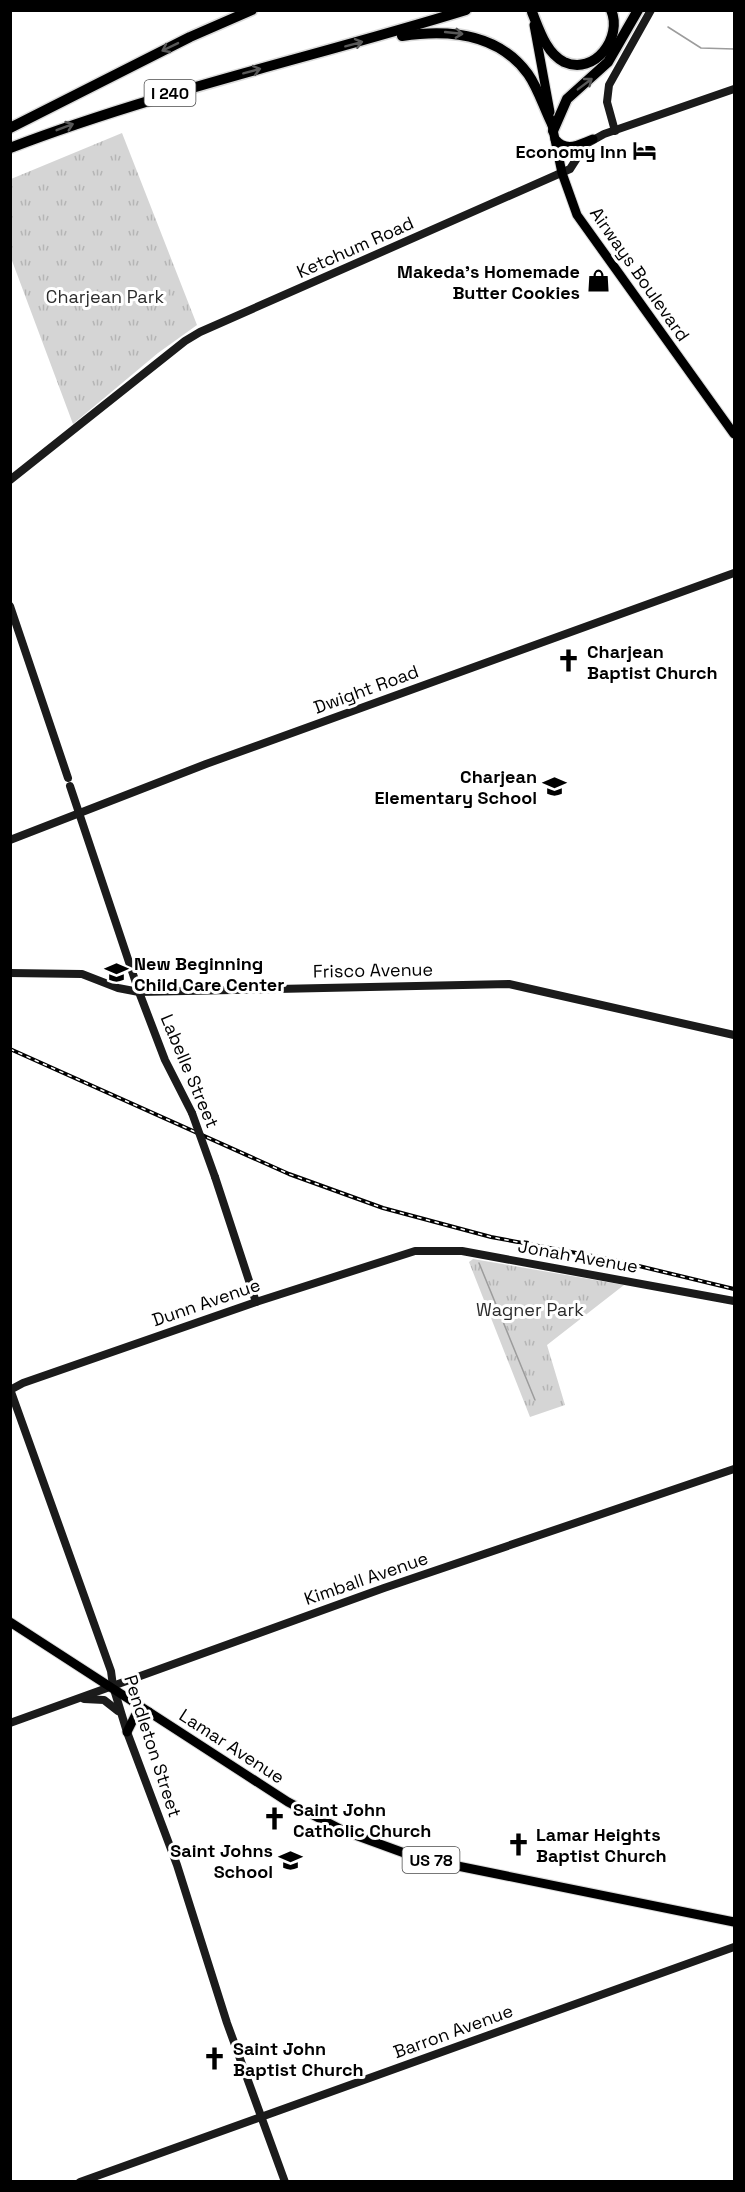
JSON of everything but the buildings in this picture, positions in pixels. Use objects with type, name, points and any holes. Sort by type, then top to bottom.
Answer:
[{"type":"highway","points":[[223,22],[244,10]]},
{"type":"highway","name":"I 240","points":[[10,128],[110,76],[252,10]]},
{"type":"highway","name":"I 240","points":[[10,148],[162,95],[375,38],[466,10]]},
{"type":"highway","points":[[532,11],[543,41],[563,61],[575,64],[586,63],[603,53],[613,38],[616,21],[611,10]]},
{"type":"highway","points":[[553,131],[567,99],[608,62],[638,10]]},
{"type":"highway","points":[[375,38],[451,33],[473,37],[495,46],[519,64],[529,76],[553,131]]},
{"type":"main road","name":"Airways Boulevard","points":[[532,11],[553,131],[562,173],[572,204],[582,224],[735,434]]},
{"type":"main road","points":[[553,131],[563,146],[569,147],[593,140]]},
{"type":"main road","name":"Lamar Avenue","points":[[10,1622],[288,1802],[344,1831],[386,1848],[426,1859],[735,1922]]},
{"type":"main road","points":[[128,1732],[135,1716],[149,1712]]},
{"type":"street","points":[[615,131],[607,102],[609,85],[651,10]]},
{"type":"street","name":"Ketchum Road","points":[[10,480],[185,341],[200,332],[562,173],[570,169],[586,144],[593,140],[735,89]]},
{"type":"street","name":"Dwight Road","points":[[10,840],[79,812],[735,573]]},
{"type":"street","name":"Labelle Street","points":[[10,606],[139,992],[165,1060],[192,1113],[256,1302]]},
{"type":"street","name":"Frisco Avenue","points":[[10,973],[82,974],[118,988],[139,992],[509,984],[735,1035]]},
{"type":"street","name":"Dunn Avenue","points":[[11,1390],[23,1383],[256,1302],[415,1251]]},
{"type":"street","name":"Jonah Avenue","points":[[415,1251],[462,1251],[735,1301]]},
{"type":"street","name":"Pendleton Street","points":[[11,1390],[111,1671],[112,1686],[177,1865],[227,2023],[285,2181]]},
{"type":"street","name":"Kimball Avenue","points":[[10,1723],[395,1585],[735,1469]]},
{"type":"street","points":[[78,1699],[110,1702],[123,1717]]},
{"type":"street","name":"Barron Avenue","points":[[80,2181],[735,1947]]},
{"type":"green space","name":"Charjean Park","points":[[122,133],[197,325],[158,353],[73,424],[11,258],[11,179]]},
{"type":"green space","name":"Wagner Park","points":[[473,1259],[624,1285],[547,1345],[565,1405],[530,1417],[469,1262]]},
{"type":"waterway","points":[[668,27],[701,48],[734,49]]},
{"type":"waterway","points":[[479,1263],[535,1400]]},
{"type":"railway","points":[[10,1049],[289,1174],[383,1208],[491,1237],[614,1260],[734,1289]]},
{"type":"place","name":"Economy Inn","points":[[645,151]]},
{"type":"place","name":"Makeda’s Homemade Butter Cookies","points":[[598,281]]},
{"type":"place","name":"Charjean Baptist Church","points":[[569,661]]},
{"type":"place","name":"Charjean Elementary School","points":[[555,786]]},
{"type":"place","name":"New Beginning Child Care Center","points":[[116,973]]},
{"type":"place","name":"Saint John Catholic Church","points":[[275,1819]]},
{"type":"place","name":"Lamar Heights Baptist Church","points":[[518,1844]]},
{"type":"place","name":"Saint Johns School","points":[[291,1860]]},
{"type":"place","name":"Saint John Baptist Church","points":[[215,2058]]}]
